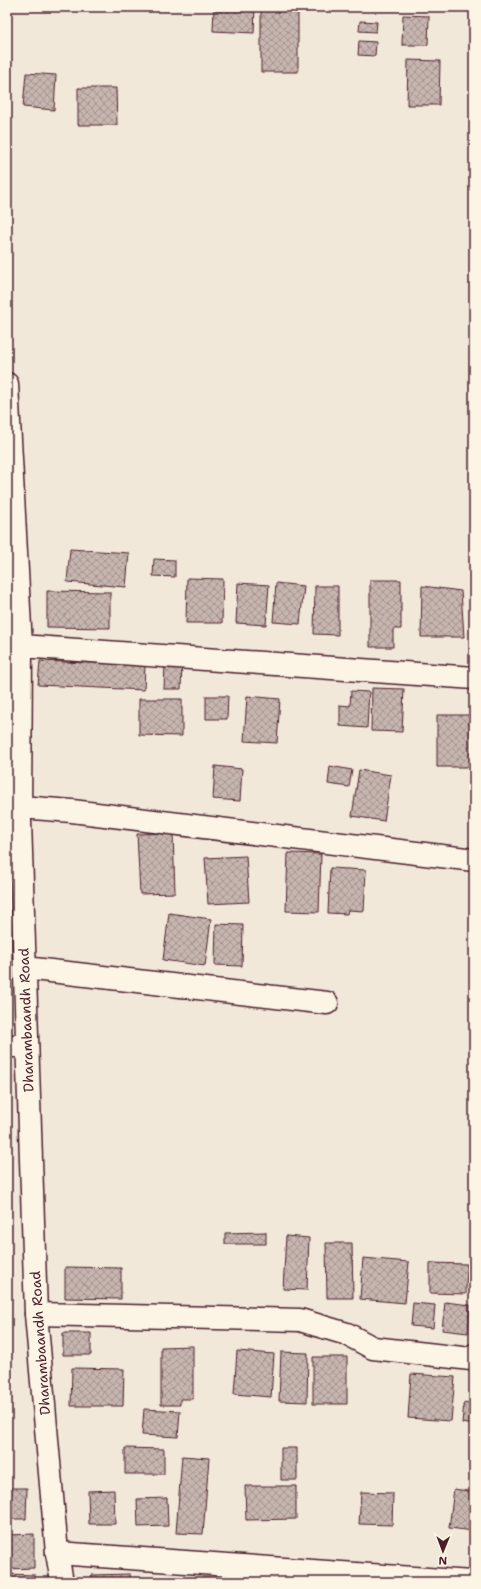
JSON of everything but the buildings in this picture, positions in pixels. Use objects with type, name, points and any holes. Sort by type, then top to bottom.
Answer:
[{"type":"street","name":"Dharambaandh Road","points":[[7,396],[13,623],[21,646],[16,816],[25,968],[17,1046],[36,1314],[57,1553],[62,1582]]},
{"type":"street","points":[[21,646],[474,678]]},
{"type":"street","points":[[16,816],[72,811],[474,860]]},
{"type":"street","points":[[25,968],[327,1003]]},
{"type":"street","points":[[36,1314],[300,1320],[348,1334],[373,1348],[471,1359],[474,1355]]},
{"type":"street","points":[[57,1553],[471,1582]]}]
